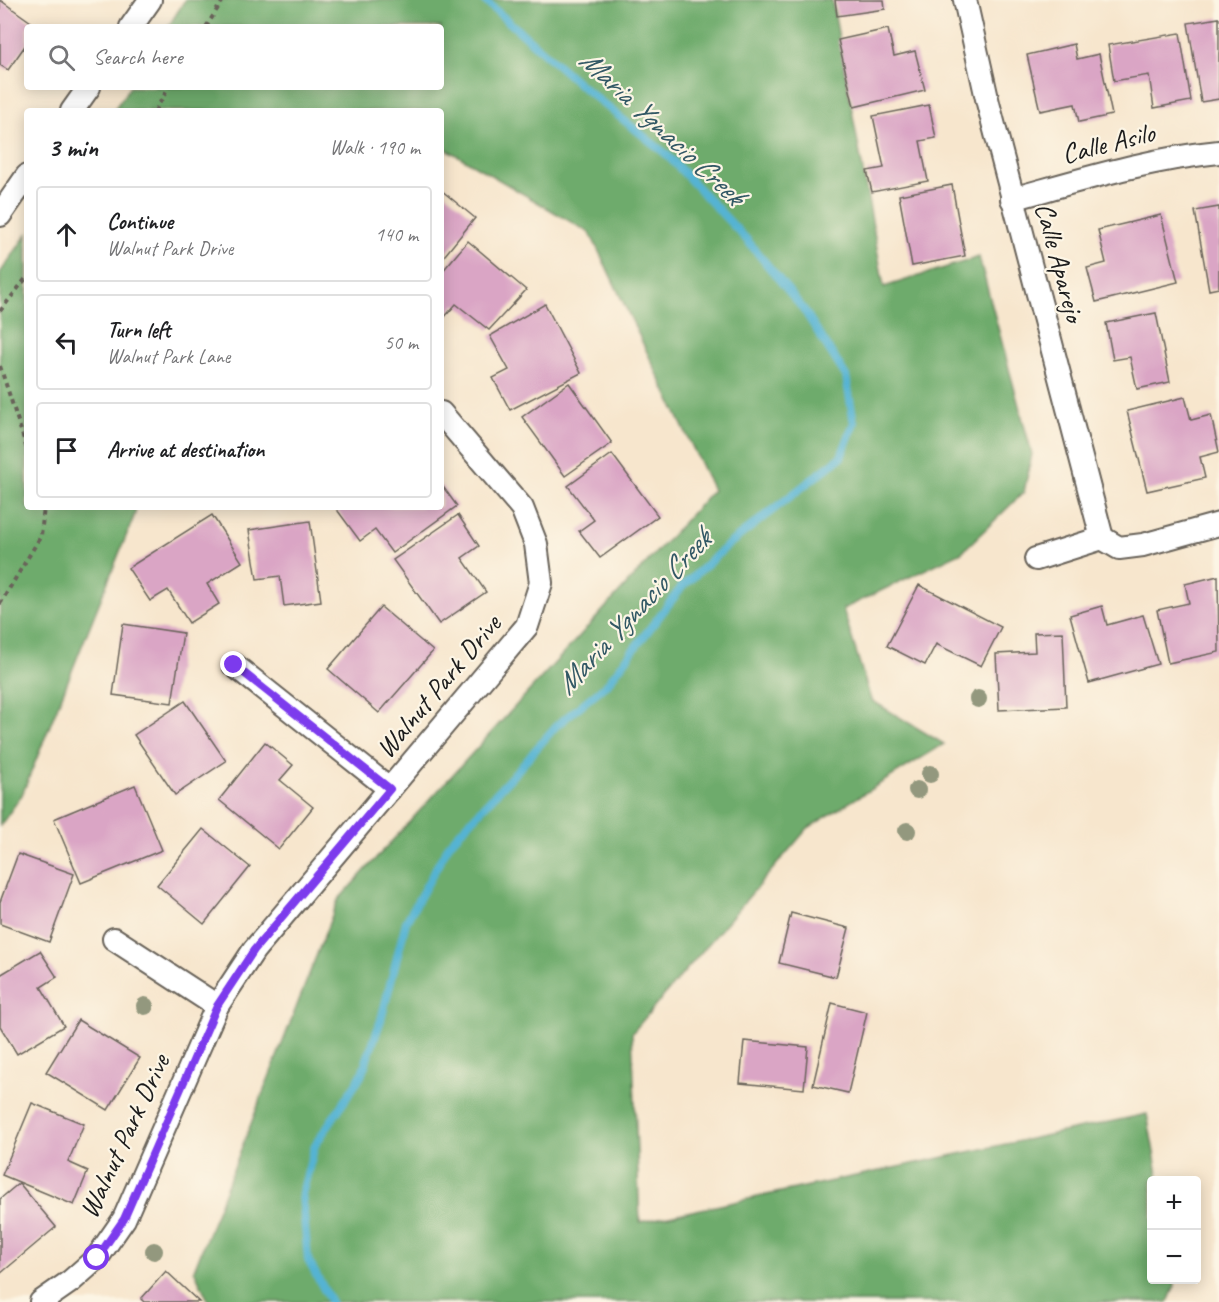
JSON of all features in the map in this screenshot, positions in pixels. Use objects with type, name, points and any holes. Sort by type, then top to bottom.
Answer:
[{"type":"street","points":[[133,24],[150,0]]},
{"type":"street","name":"Calle Aparejo","points":[[964,0],[1012,199],[1102,538]]},
{"type":"street","points":[[74,108],[87,90]]},
{"type":"street","name":"Calle Asilo","points":[[1012,199],[1137,164],[1219,152]]},
{"type":"street","points":[[0,215],[24,180]]},
{"type":"street","name":"Walnut Park Drive","points":[[41,1302],[71,1281],[97,1258],[124,1219],[217,1006],[254,950],[528,626],[541,584],[537,544],[522,508],[444,417]]},
{"type":"street","points":[[1035,559],[1102,538],[1119,548],[1219,524]]},
{"type":"street","points":[[234,665],[390,789]]},
{"type":"street","points":[[114,939],[217,1006]]},
{"type":"path","points":[[208,24],[223,0]]},
{"type":"path","points":[[157,108],[167,90]]},
{"type":"path","points":[[0,311],[24,281]]},
{"type":"path","points":[[0,366],[24,440]]},
{"type":"path","points":[[0,604],[41,536],[44,510]]},
{"type":"green space","points":[[185,0],[832,0],[884,287],[979,257],[1032,454],[1024,492],[962,552],[843,609],[871,700],[944,744],[808,828],[632,1033],[640,1222],[1147,1114],[1158,1176],[1147,1176],[1147,1284],[1175,1284],[1168,1302],[209,1302],[194,1270],[338,900],[713,490],[590,233],[444,148],[444,108],[115,108],[128,90],[444,90],[444,24],[170,24]]},
{"type":"green space","points":[[24,238],[24,510],[136,510],[22,795],[0,826],[0,273]]},
{"type":"building","points":[[0,0],[34,24],[24,24],[24,47],[8,70],[0,65]]},
{"type":"building","points":[[835,0],[884,0],[885,9],[837,16]]},
{"type":"building","points":[[1219,18],[1219,99],[1201,102],[1188,23]]},
{"type":"building","points":[[888,29],[894,56],[915,51],[925,90],[854,107],[838,40]]},
{"type":"building","points":[[1180,33],[1191,101],[1154,108],[1149,75],[1114,81],[1108,45]]},
{"type":"building","points":[[1074,44],[1077,59],[1099,54],[1112,115],[1079,122],[1075,104],[1040,111],[1027,55]]},
{"type":"building","points":[[929,105],[936,138],[920,141],[928,181],[872,192],[867,171],[884,168],[873,116]]},
{"type":"building","points":[[952,185],[965,256],[912,266],[899,195]]},
{"type":"building","points":[[444,192],[475,218],[444,256]]},
{"type":"building","points":[[1219,207],[1219,288],[1209,290],[1195,211]]},
{"type":"building","points":[[1161,215],[1178,282],[1096,302],[1087,268],[1106,263],[1098,230]]},
{"type":"building","points":[[468,241],[526,290],[489,330],[456,304],[444,318],[444,269]]},
{"type":"building","points":[[545,304],[581,373],[510,410],[493,378],[509,370],[490,336]]},
{"type":"building","points":[[1156,313],[1170,382],[1137,389],[1130,357],[1113,360],[1106,323]]},
{"type":"building","points":[[569,383],[612,443],[565,476],[522,417]]},
{"type":"building","points":[[1185,397],[1191,420],[1211,415],[1219,452],[1200,457],[1205,478],[1147,491],[1127,411]]},
{"type":"building","points":[[612,454],[658,516],[600,558],[579,531],[594,520],[568,486]]},
{"type":"building","points":[[444,488],[457,506],[392,553],[375,530],[360,541],[337,510],[444,510]]},
{"type":"building","points":[[212,515],[242,562],[207,584],[219,604],[189,623],[168,590],[150,601],[128,568]]},
{"type":"building","points":[[458,515],[479,546],[462,558],[486,592],[439,624],[393,560]]},
{"type":"building","points":[[310,521],[321,601],[284,606],[280,576],[257,579],[249,530]]},
{"type":"building","points":[[1218,576],[1219,652],[1168,663],[1157,610],[1189,603],[1185,584]]},
{"type":"building","points":[[919,585],[1001,627],[981,666],[936,644],[925,665],[887,646]]},
{"type":"building","points":[[1102,606],[1107,625],[1143,615],[1158,664],[1089,683],[1070,615]]},
{"type":"building","points":[[381,607],[433,651],[379,713],[328,669]]},
{"type":"building","points":[[123,624],[183,633],[172,703],[113,695]]},
{"type":"building","points":[[1063,632],[1066,707],[999,710],[996,654],[1035,652],[1034,633]]},
{"type":"building","points":[[185,701],[226,761],[175,795],[134,735]]},
{"type":"building","points":[[265,742],[293,765],[280,780],[313,807],[279,849],[219,800]]},
{"type":"building","points":[[135,785],[162,850],[81,883],[54,819]]},
{"type":"building","points":[[203,829],[250,867],[204,924],[157,885]]},
{"type":"building","points":[[18,854],[74,874],[49,942],[0,924],[0,902]]},
{"type":"building","points":[[791,913],[849,928],[836,977],[779,963]]},
{"type":"building","points":[[40,951],[57,977],[41,987],[64,1026],[17,1054],[0,1026],[0,975]]},
{"type":"building","points":[[832,1003],[867,1012],[848,1093],[813,1085]]},
{"type":"building","points":[[78,1020],[140,1058],[108,1110],[46,1072]]},
{"type":"building","points":[[744,1041],[808,1047],[804,1089],[740,1083]]},
{"type":"building","points":[[32,1103],[84,1124],[68,1162],[88,1171],[74,1205],[2,1175]]},
{"type":"building","points":[[19,1183],[56,1227],[0,1274],[0,1199]]},
{"type":"building","points":[[166,1271],[199,1302],[144,1302],[141,1299]]},
{"type":"waterway","name":"Maria Ygnacio Creek","points":[[331,1302],[308,1260],[302,1194],[315,1145],[361,1076],[381,1020],[406,922],[450,843],[556,726],[607,684],[681,588],[729,544],[841,457],[854,423],[846,376],[804,310],[747,240],[666,154],[585,89],[484,0]]},
{"type":"route","points":[[97,1258],[124,1219],[217,1006],[254,950],[390,789],[234,665]]}]
